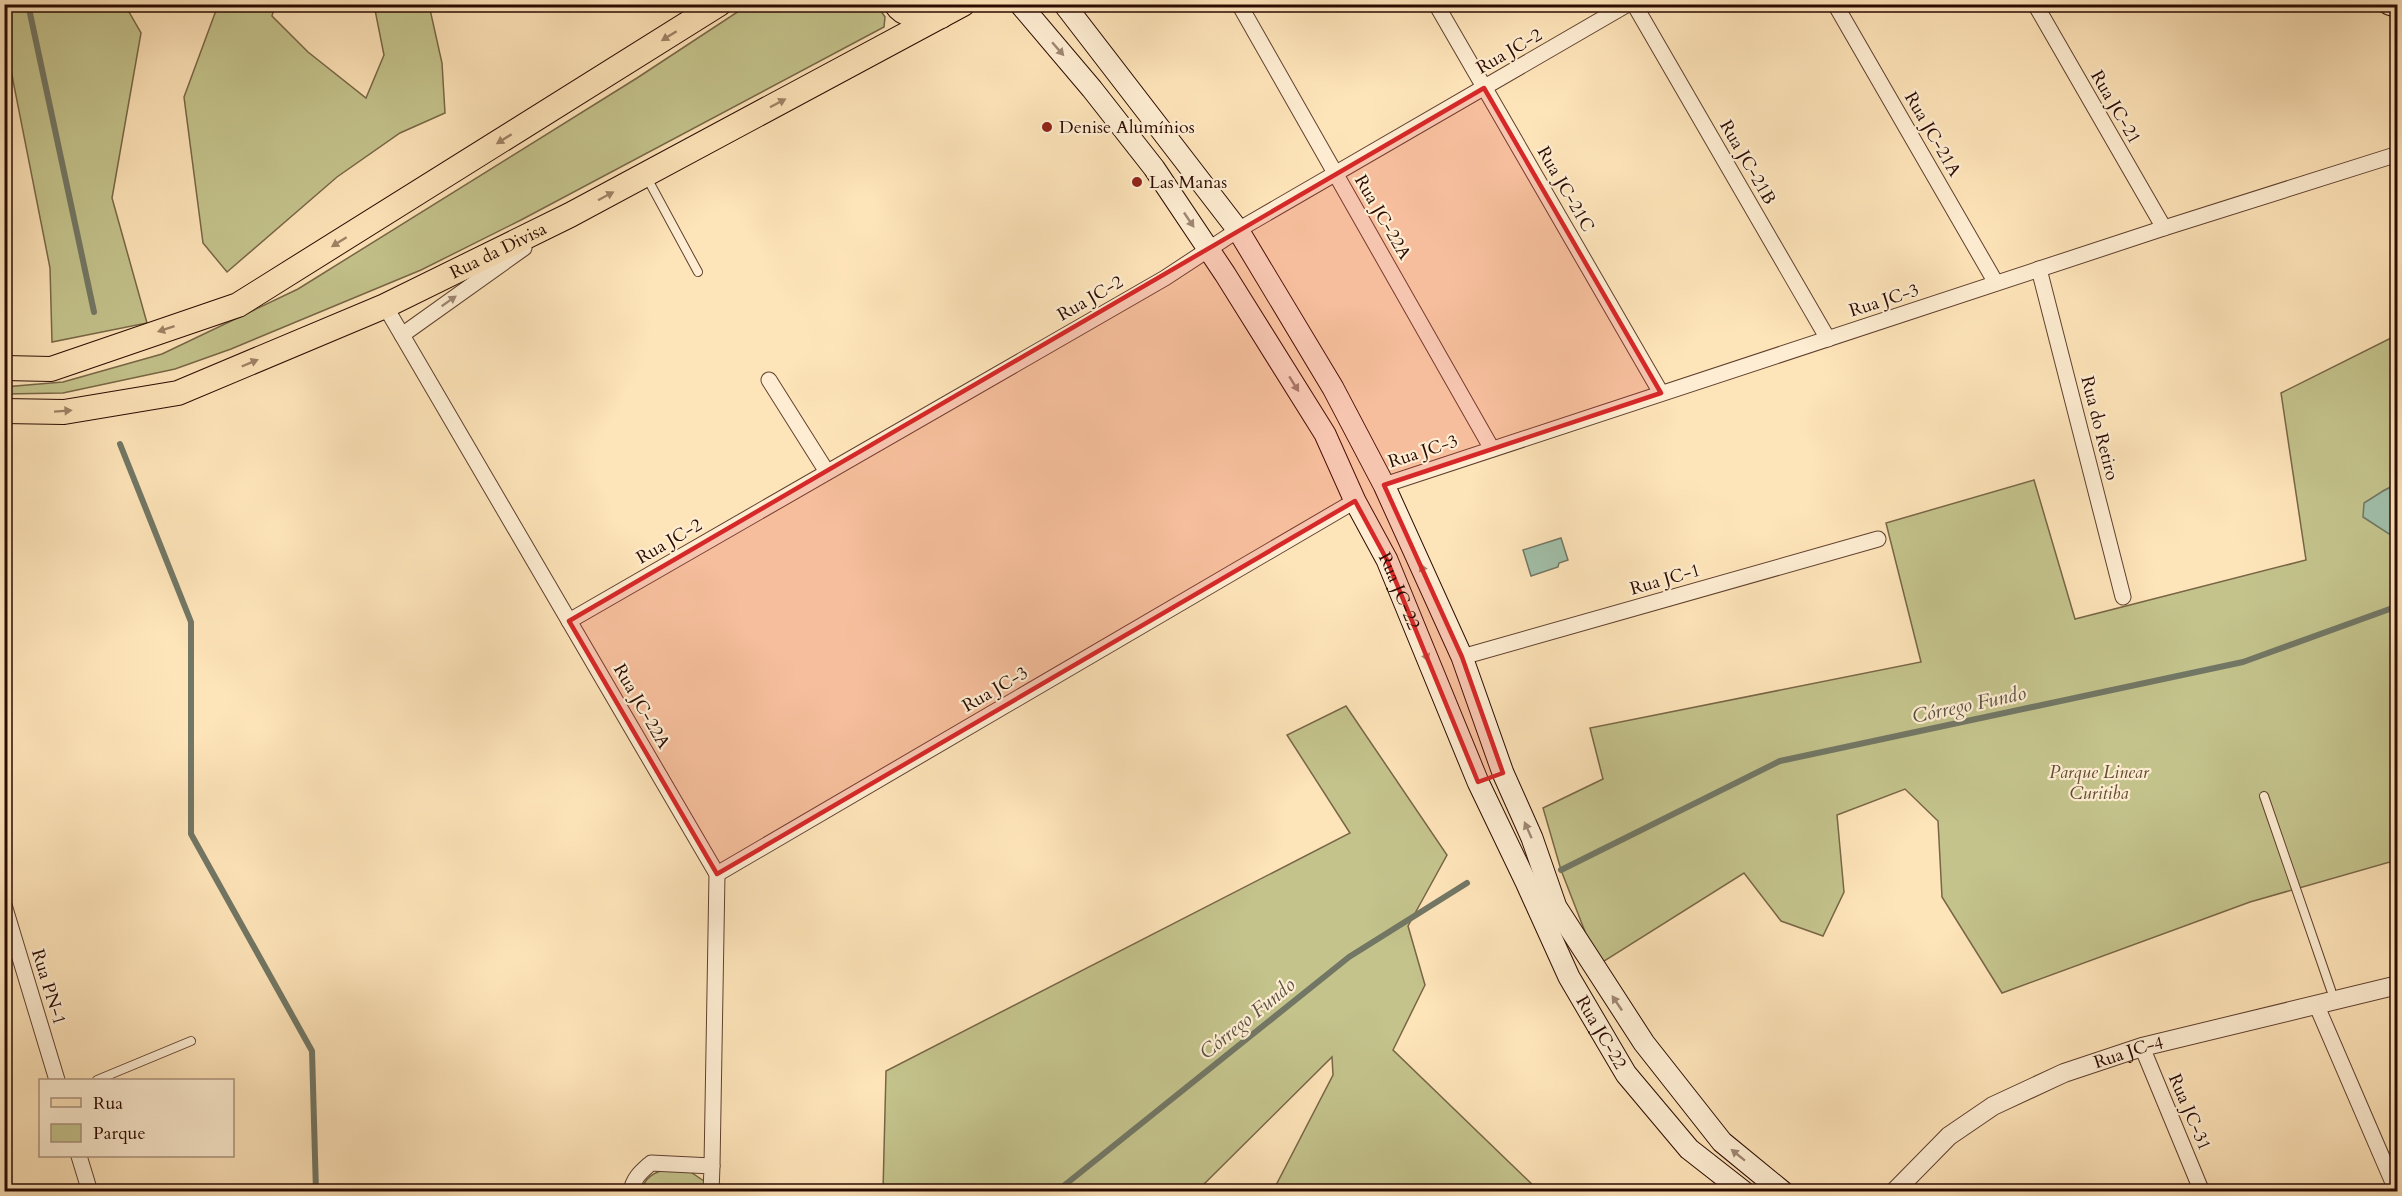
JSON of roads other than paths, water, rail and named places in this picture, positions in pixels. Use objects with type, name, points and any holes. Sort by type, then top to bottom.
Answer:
[{"type":"main road","points":[[4,368],[51,369],[238,305],[719,4]]},
{"type":"main road","points":[[897,4],[899,9],[916,16],[941,16]]},
{"type":"main road","name":"Rua da Divisa","points":[[4,411],[64,412],[178,393],[385,306],[570,215],[963,4]]},
{"type":"main road","name":"Rua JC-22","points":[[1020,4],[1092,89],[1154,168],[1325,434],[1355,501],[1387,560],[1478,782],[1569,977],[1626,1074],[1689,1149],[1744,1191]]},
{"type":"main road","name":"Rua JC-22","points":[[1064,4],[1238,230],[1333,388],[1384,484],[1462,657],[1503,773],[1532,838],[1556,907],[1644,1043],[1722,1142],[1783,1191]]},
{"type":"main road","points":[[2389,4],[2397,7]]},
{"type":"main road","points":[[1478,782],[1503,773]]},
{"type":"street","name":"Rua JC-22A","points":[[1239,4],[1492,449]]},
{"type":"street","name":"Rua JC-21C","points":[[1436,4],[1661,393]]},
{"type":"street","name":"Rua JC-2","points":[[569,621],[1155,284],[1238,230],[1628,4]]},
{"type":"street","name":"Rua JC-21B","points":[[1634,4],[1828,339]]},
{"type":"street","name":"Rua JC-21A","points":[[1835,4],[1996,283]]},
{"type":"street","name":"Rua JC-21","points":[[2035,4],[2164,228]]},
{"type":"street","name":"Rua JC-3","points":[[1384,484],[2164,228],[2397,154]]},
{"type":"street","points":[[402,335],[570,215]]},
{"type":"street","name":"Rua do Retiro","points":[[2039,269],[2122,597]]},
{"type":"street","name":"Rua JC-22A","points":[[385,306],[717,874]]},
{"type":"street","points":[[769,380],[828,472]]},
{"type":"street","name":"Rua JC-3","points":[[717,874],[1355,501]]},
{"type":"street","name":"Rua JC-1","points":[[1462,657],[1878,539]]},
{"type":"street","points":[[711,1191],[717,874]]},
{"type":"street","name":"Rua PN-1","points":[[4,905],[57,1079]]},
{"type":"street","name":"Rua JC-4","points":[[1894,1191],[1949,1136],[1993,1106],[2064,1072],[2142,1047],[2316,1004],[2333,995],[2397,985]]},
{"type":"street","points":[[2316,1004],[2397,1191]]},
{"type":"street","name":"Rua JC-31","points":[[2142,1047],[2202,1191]]},
{"type":"street","points":[[80,1157],[90,1191]]},
{"type":"street","points":[[632,1191],[632,1185],[638,1174],[651,1163],[712,1166]]},
{"type":"lane","points":[[645,175],[698,272]]},
{"type":"lane","points":[[2264,796],[2333,995]]},
{"type":"lane","points":[[99,1079],[191,1041]]},
{"type":"waterway","points":[[28,4],[94,312]]},
{"type":"waterway","points":[[120,444],[191,622],[191,834],[312,1051],[316,1192]]},
{"type":"waterway","name":"Córrego Fundo","points":[[1561,870],[1780,761],[2243,662],[2398,606]]},
{"type":"waterway","name":"Córrego Fundo","points":[[1056,1192],[1349,957],[1467,883]]},
{"type":"place","name":"Denise Alumínios","points":[[1047,127]]},
{"type":"place","name":"Las Manas","points":[[1137,182]]},
{"type":"park label","name":"Parque Linear Curitiba","points":[[2099,782]]}]
